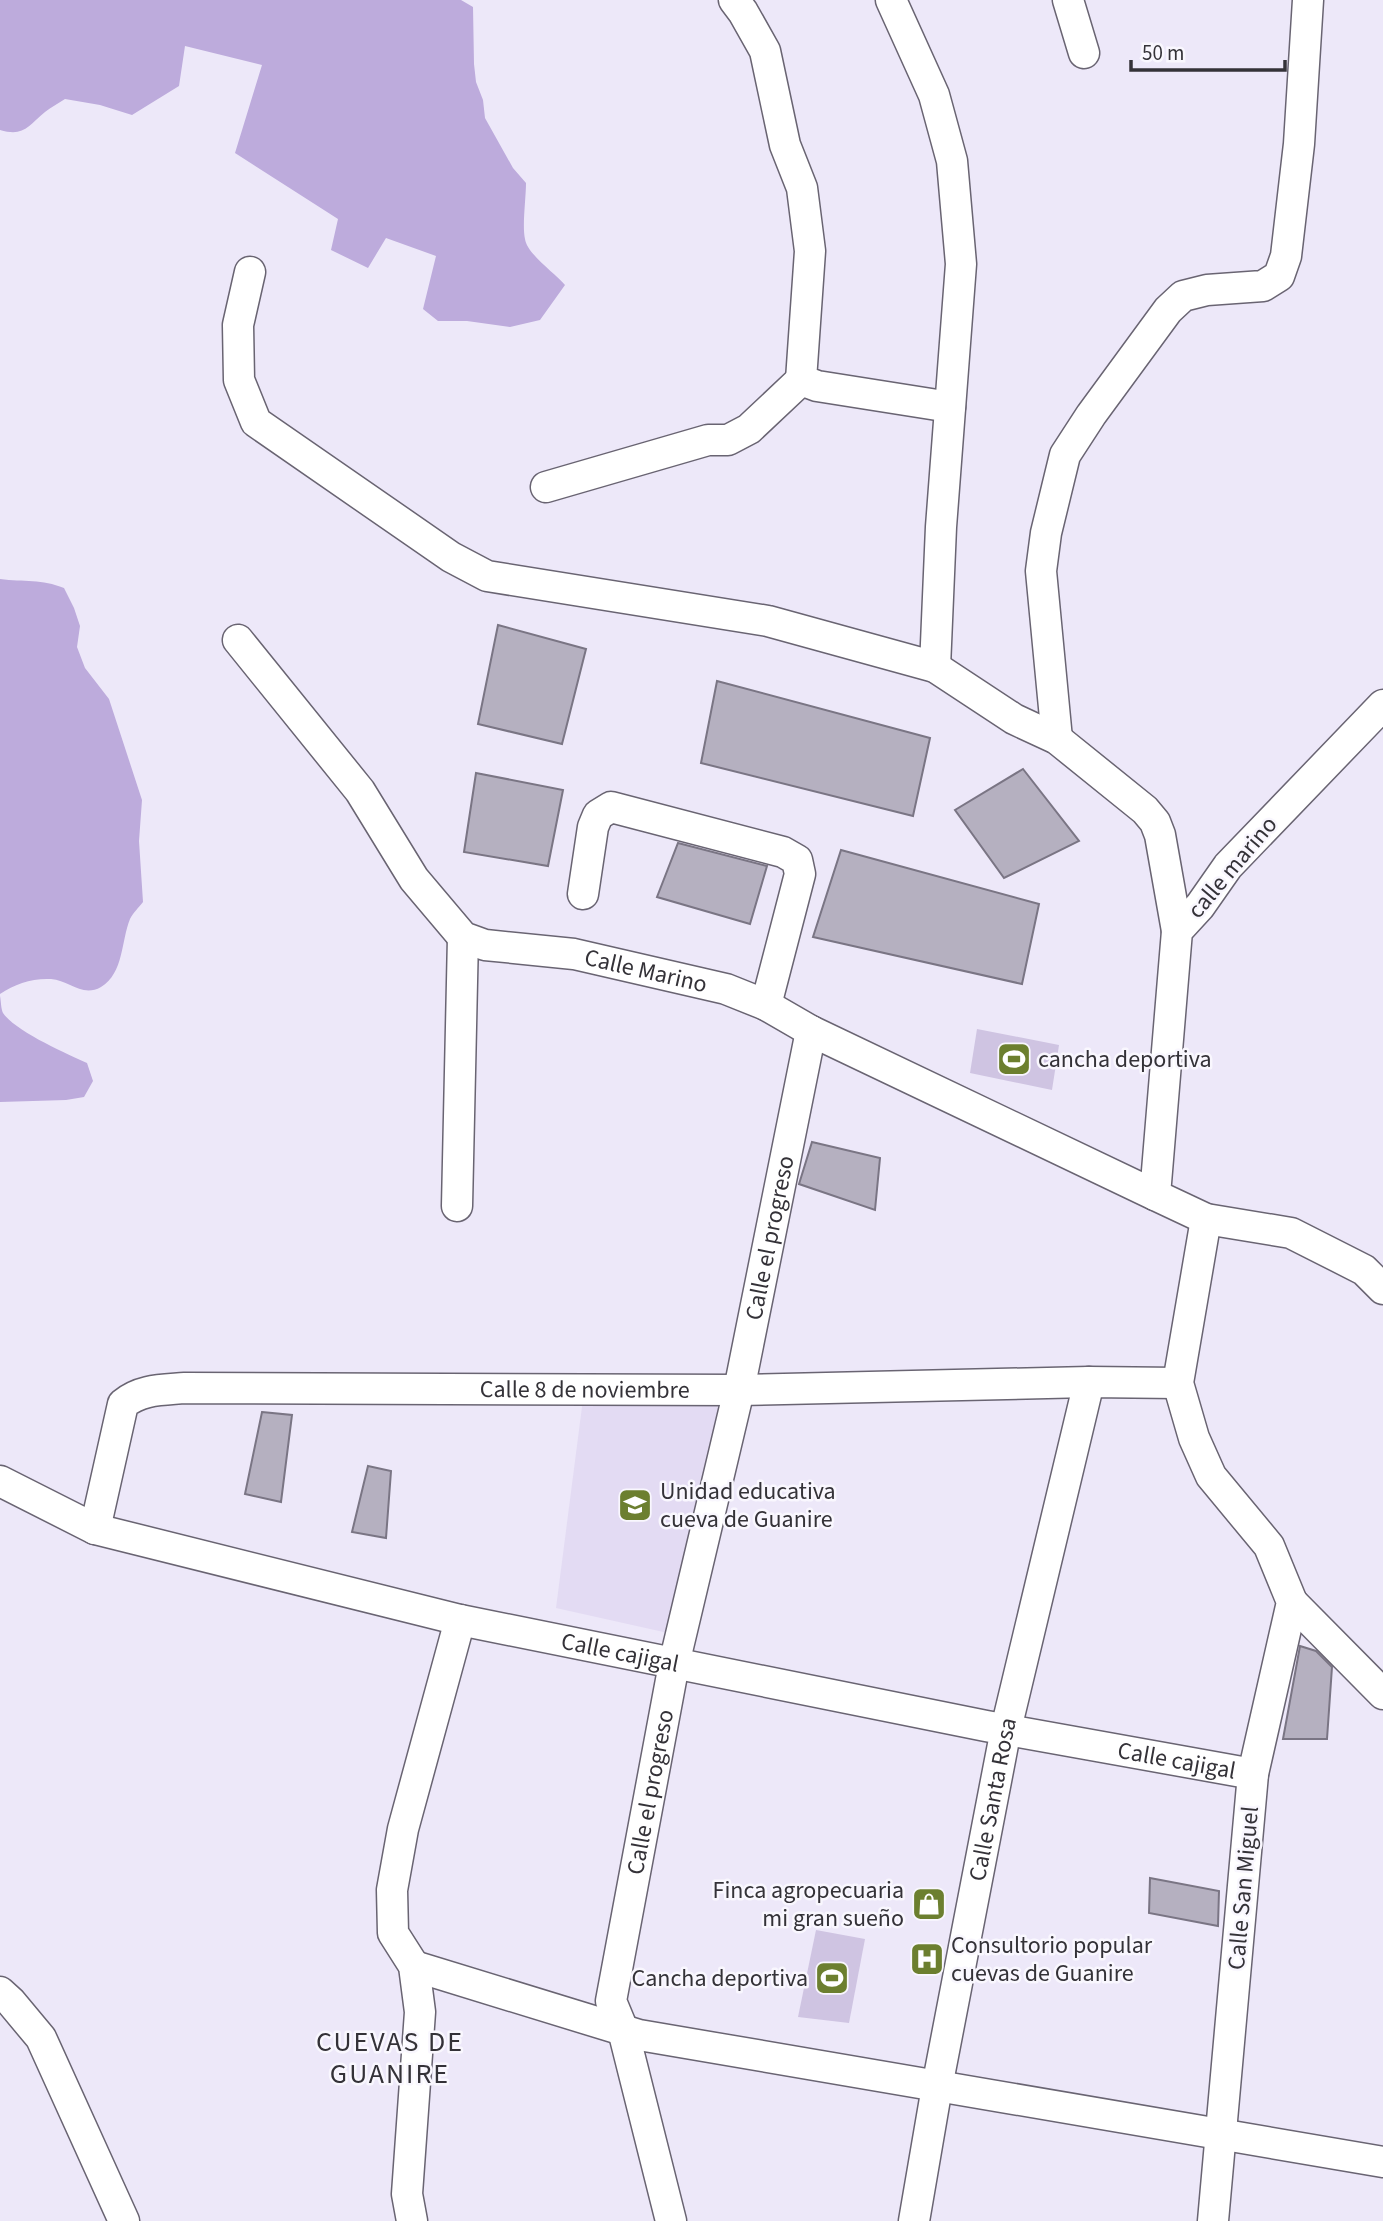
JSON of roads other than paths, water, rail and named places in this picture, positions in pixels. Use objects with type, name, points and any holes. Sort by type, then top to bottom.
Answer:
[{"type":"street","points":[[546,487],[708,440],[728,440],[749,429],[801,380],[810,251],[802,188],[785,145],[765,51],[734,0]]},
{"type":"street","points":[[891,0],[934,95],[952,161],[961,264],[941,527],[935,667]]},
{"type":"street","points":[[1068,0],[1084,53]]},
{"type":"street","points":[[1057,739],[1041,571],[1046,533],[1065,455],[1129,362],[1168,310],[1183,296],[1207,290],[1263,286],[1279,276],[1286,256],[1299,144],[1308,0]]},
{"type":"street","points":[[250,272],[238,325],[239,380],[256,422],[451,557],[487,576],[768,621],[935,667],[1014,719],[1057,739],[1145,810],[1155,822],[1160,835],[1177,931]]},
{"type":"street","points":[[801,380],[817,386],[950,407]]},
{"type":"street","points":[[238,640],[360,791],[414,879],[463,937],[457,1206]]},
{"type":"street","name":"calle marino","points":[[1155,1195],[1177,931],[1200,906],[1228,866],[1383,705]]},
{"type":"street","points":[[583,894],[593,827],[598,815],[611,807],[783,852],[797,860],[800,874],[766,1005]]},
{"type":"street","name":"Calle Marino","points":[[463,937],[485,945],[574,954],[726,989],[766,1005],[811,1031],[1155,1195]]},
{"type":"street","name":"Calle el progreso","points":[[671,2221],[623,2030],[611,2001],[674,1664],[739,1390],[811,1031]]},
{"type":"street","points":[[1155,1195],[1206,1219],[1292,1233],[1364,1270],[1383,1290]]},
{"type":"street","points":[[1206,1219],[1178,1383],[1194,1438],[1211,1476],[1269,1546],[1292,1602],[1383,1694]]},
{"type":"street","name":"Calle 8 de noviembre","points":[[95,1530],[123,1404],[133,1395],[149,1392],[185,1388],[739,1390],[1089,1382],[1178,1383]]},
{"type":"street","name":"Calle Santa Rosa","points":[[914,2221],[1006,1729],[1089,1382]]},
{"type":"street","name":"Calle cajigal","points":[[0,1481],[95,1530],[460,1620],[1006,1729],[1253,1774]]},
{"type":"street","name":"Calle San Miguel","points":[[1213,2221],[1253,1774],[1292,1602]]},
{"type":"street","points":[[412,2221],[407,2194],[420,2012],[414,1966],[393,1933],[392,1890],[403,1829],[460,1620]]},
{"type":"street","points":[[414,1966],[639,2035],[1383,2162]]},
{"type":"street","points":[[0,1992],[41,2038],[124,2221]]},
{"type":"place","name":"cancha deportiva","points":[[1014,1059]]},
{"type":"place","name":"Unidad educativa cueva de Guanire","points":[[635,1505]]},
{"type":"place","name":"Finca agropecuaria mi gran sueño","points":[[929,1904]]},
{"type":"place","name":"Consultorio popular cuevas de Guanire","points":[[927,1959]]},
{"type":"place","name":"Cancha deportiva","points":[[832,1978]]},
{"type":"district","name":"CUEVAS DE GUANIRE","points":[[390,2057]]}]
